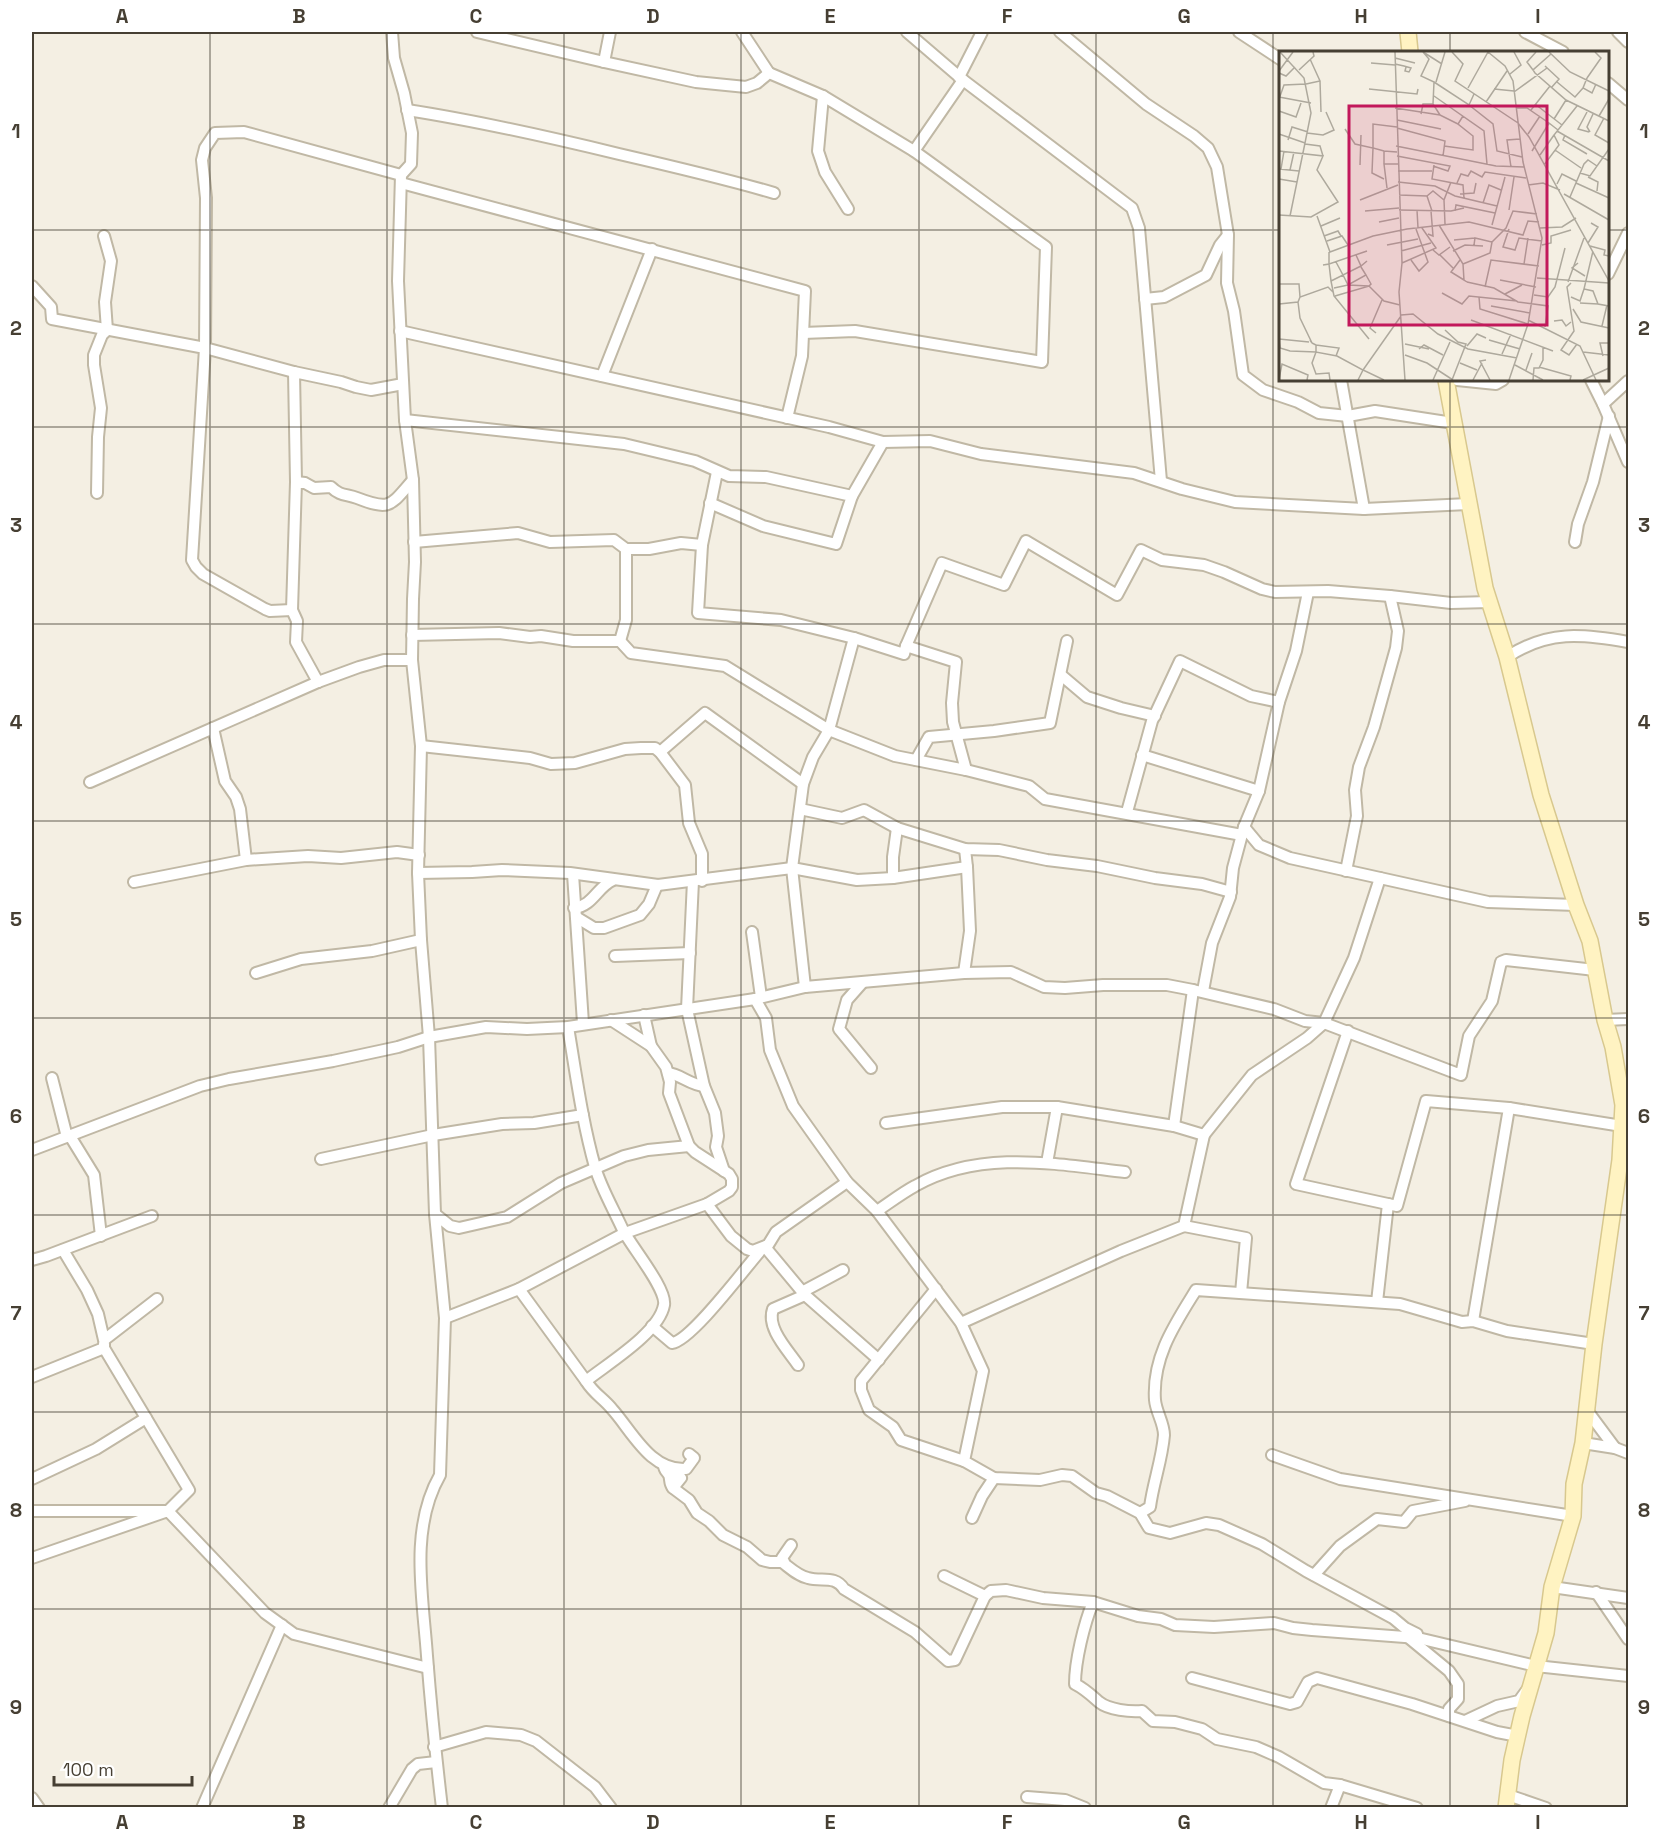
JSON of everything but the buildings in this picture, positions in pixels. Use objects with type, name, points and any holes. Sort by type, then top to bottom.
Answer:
[{"type":"street","points":[[392,32],[394,58],[412,134],[411,164],[401,179],[398,281],[405,420],[413,480],[416,562],[412,660],[421,746],[418,873],[421,940],[429,1037],[435,1214],[445,1318],[440,1475],[430,1492],[420,1559],[436,1762],[442,1808]]},
{"type":"street","points":[[477,32],[604,62],[722,86],[746,87],[757,83],[769,73]]},
{"type":"street","points":[[604,62],[610,32]]},
{"type":"street","points":[[742,32],[769,73],[823,96],[914,151],[1046,247],[1042,362],[855,331],[803,333]]},
{"type":"street","points":[[907,32],[961,78],[1132,208],[1138,228],[1161,481]]},
{"type":"street","points":[[914,151],[961,78],[981,32]]},
{"type":"street","points":[[1060,32],[1146,104],[1208,148],[1217,167],[1228,235],[1227,283],[1234,310],[1243,375],[1263,390],[1298,402],[1318,413],[1348,416],[1375,411],[1454,423]]},
{"type":"street","points":[[1239,32],[1279,58]]},
{"type":"street","points":[[1408,32],[1410,51]]},
{"type":"street","points":[[1529,32],[1561,51]]},
{"type":"street","points":[[1618,32],[1629,42]]},
{"type":"street","points":[[1609,84],[1629,100]]},
{"type":"street","points":[[823,96],[818,151],[825,172],[848,209]]},
{"type":"street","points":[[408,110],[528,132],[711,174],[774,193]]},
{"type":"street","points":[[292,610],[270,611],[265,609],[203,574],[192,560],[205,348],[206,198],[202,160],[205,148],[215,134],[244,132],[401,179],[805,291],[802,356],[787,418]]},
{"type":"street","points":[[1609,272],[1629,233]]},
{"type":"street","points":[[1145,299],[1164,297],[1206,275],[1220,244],[1228,235]]},
{"type":"street","points":[[97,493],[101,408],[94,355],[102,335],[107,330],[105,302],[111,261],[104,236]]},
{"type":"street","points":[[602,376],[652,249]]},
{"type":"street","points":[[32,286],[51,307],[52,319],[205,348],[372,390],[403,384]]},
{"type":"street","points":[[400,331],[787,418],[883,442],[930,441],[981,454],[1134,473],[1182,489],[1234,502],[1364,509],[1468,504]]},
{"type":"street","points":[[294,372],[296,483],[292,610],[297,621],[296,642],[318,682]]},
{"type":"street","points":[[1341,381],[1364,509]]},
{"type":"street","points":[[1446,381],[1485,588],[1506,657],[1541,795],[1576,905],[1590,941],[1623,1106],[1624,1159],[1594,1344],[1583,1443],[1574,1484],[1573,1516],[1552,1587],[1546,1632],[1529,1688],[1512,1760],[1507,1801],[1546,1808]]},
{"type":"street","points":[[1467,381],[1496,384],[1501,381]]},
{"type":"street","points":[[1592,381],[1629,462]]},
{"type":"street","points":[[1603,404],[1629,381]]},
{"type":"street","points":[[1575,542],[1578,524],[1593,483],[1609,416]]},
{"type":"street","points":[[405,420],[624,444],[695,461],[717,472],[738,478],[766,477],[852,496]]},
{"type":"street","points":[[710,503],[763,526],[837,544],[852,496],[883,442]]},
{"type":"street","points":[[717,472],[702,545],[698,613],[781,620],[854,638],[904,654],[942,563],[1004,585],[1026,541],[1117,595],[1141,550],[1162,560],[1204,565],[1262,589],[1275,592],[1328,591],[1451,603],[1490,602]]},
{"type":"street","points":[[296,483],[305,483],[314,488],[331,487],[339,494],[349,495],[377,506],[387,506],[413,480]]},
{"type":"street","points":[[414,542],[518,534],[550,542],[614,540],[626,549],[650,549],[681,543],[702,545]]},
{"type":"street","points":[[620,641],[626,620],[626,549]]},
{"type":"street","points":[[1174,1126],[1198,991],[1212,943],[1231,892],[1233,868],[1243,831],[1259,791],[1279,702],[1296,651],[1308,592]]},
{"type":"street","points":[[1347,871],[1357,816],[1354,790],[1359,767],[1374,727],[1396,648],[1398,631],[1390,596]]},
{"type":"street","points":[[412,635],[499,633],[573,641],[620,641],[631,653],[725,666],[829,730],[895,756],[966,770],[1029,786],[1045,799],[1243,831],[1259,844],[1290,858],[1488,902],[1576,905]]},
{"type":"street","points":[[1506,657],[1538,640],[1558,636],[1591,636],[1629,642]]},
{"type":"street","points":[[805,987],[792,868],[803,784],[813,757],[829,730],[854,638]]},
{"type":"street","points":[[915,760],[929,736],[957,735],[1050,723],[1066,641]]},
{"type":"street","points":[[906,646],[956,662],[951,703],[966,770]]},
{"type":"street","points":[[90,782],[318,682],[384,660],[412,660]]},
{"type":"street","points":[[1127,812],[1152,722],[1180,661],[1251,696],[1279,702]]},
{"type":"street","points":[[1061,675],[1087,696],[1121,708],[1155,716]]},
{"type":"street","points":[[660,752],[705,713],[803,784]]},
{"type":"street","points":[[213,728],[225,781],[236,797],[240,809],[246,860]]},
{"type":"street","points":[[421,746],[530,758],[551,764],[575,763],[625,749],[655,748],[685,785],[689,823],[702,854],[690,953],[687,1009],[704,1086],[715,1113],[718,1136],[716,1147],[724,1171]]},
{"type":"street","points":[[1142,755],[1259,791]]},
{"type":"street","points":[[800,809],[842,818],[864,810],[897,828],[965,849],[1019,853],[1047,860],[1189,882],[1231,892]]},
{"type":"street","points":[[893,878],[897,828]]},
{"type":"street","points":[[964,973],[970,931],[965,849]]},
{"type":"street","points":[[134,882],[246,860],[308,856],[341,858],[397,852],[419,855]]},
{"type":"street","points":[[418,873],[502,870],[573,874],[657,885],[792,868],[857,880],[893,878],[967,867]]},
{"type":"street","points":[[573,874],[583,1023]]},
{"type":"street","points":[[1184,1227],[1204,1135],[1252,1075],[1324,1023],[1354,958],[1380,878]]},
{"type":"street","points":[[575,912],[595,896],[604,884],[613,880]]},
{"type":"street","points":[[575,912],[594,928],[604,928],[640,915],[650,904],[657,885]]},
{"type":"street","points":[[752,932],[758,998],[766,1017],[770,1050],[793,1106],[847,1182],[877,1211],[961,1323],[983,1371],[964,1461]]},
{"type":"street","points":[[256,973],[301,959],[372,951],[421,940]]},
{"type":"street","points":[[615,956],[690,953]]},
{"type":"street","points":[[32,1150],[200,1086],[285,1068],[333,1061],[398,1047],[429,1037],[486,1027],[527,1029],[568,1027],[758,998],[805,987],[862,984],[964,973],[1011,972],[1044,987],[1167,985],[1198,991],[1274,1009],[1305,1021],[1324,1023],[1461,1075],[1469,1036],[1492,1001],[1502,962],[1506,960],[1595,970]]},
{"type":"street","points":[[862,984],[847,1000],[839,1029],[871,1068]]},
{"type":"street","points":[[644,1015],[651,1046]]},
{"type":"street","points":[[1605,1020],[1629,1019]]},
{"type":"street","points":[[445,1318],[519,1289],[625,1233],[707,1203],[732,1187],[732,1179],[724,1171],[691,1148],[669,1094],[666,1067],[651,1046],[611,1020]]},
{"type":"street","points":[[568,1027],[583,1115],[596,1169],[625,1233],[662,1292],[664,1306],[652,1326],[641,1338],[586,1381]]},
{"type":"street","points":[[1348,1031],[1296,1184],[1397,1206],[1425,1101],[1509,1108],[1622,1126]]},
{"type":"street","points":[[668,1073],[692,1084],[704,1086]]},
{"type":"street","points":[[52,1078],[69,1137],[94,1175],[101,1236]]},
{"type":"street","points":[[886,1123],[1002,1107],[1057,1107],[1174,1126],[1204,1135]]},
{"type":"street","points":[[1047,1163],[1057,1107]]},
{"type":"street","points":[[1473,1321],[1509,1108]]},
{"type":"street","points":[[321,1159],[433,1135],[583,1115]]},
{"type":"street","points":[[435,1214],[450,1226],[459,1228],[507,1217],[561,1182],[624,1156],[648,1150],[716,1147]]},
{"type":"street","points":[[877,1211],[917,1185],[947,1172],[973,1165],[1010,1161],[1125,1172]]},
{"type":"street","points":[[652,1326],[672,1343],[681,1339],[722,1298],[776,1232],[847,1182]]},
{"type":"street","points":[[707,1203],[731,1236],[747,1249],[753,1251],[763,1248]]},
{"type":"street","points":[[1377,1302],[1388,1204]]},
{"type":"street","points":[[32,1260],[152,1216]]},
{"type":"street","points":[[961,1323],[1121,1251],[1184,1227],[1246,1238],[1241,1293]]},
{"type":"street","points":[[763,1248],[804,1293],[879,1360]]},
{"type":"street","points":[[32,1558],[168,1511],[189,1490],[104,1344],[98,1314],[87,1290],[63,1250]]},
{"type":"street","points":[[798,1365],[774,1328],[771,1321],[773,1309],[843,1270]]},
{"type":"street","points":[[519,1289],[599,1399],[610,1407],[639,1444],[669,1467],[686,1469],[694,1458],[689,1454]]},
{"type":"street","points":[[936,1289],[861,1381],[861,1390],[868,1410],[893,1427],[902,1440],[964,1461],[994,1478],[1040,1480],[1062,1475],[1072,1476],[1096,1493],[1107,1496],[1140,1513],[1149,1528],[1170,1533],[1206,1523],[1219,1525],[1262,1544],[1393,1618],[1417,1634],[1414,1638]]},
{"type":"street","points":[[1140,1513],[1150,1507],[1151,1494],[1162,1457],[1164,1431],[1155,1399],[1159,1359],[1166,1340],[1196,1290],[1400,1304],[1462,1322],[1473,1321],[1507,1331],[1594,1344]]},
{"type":"street","points":[[32,1377],[104,1344],[157,1299]]},
{"type":"street","points":[[1586,1409],[1616,1448]]},
{"type":"street","points":[[32,1479],[96,1449],[146,1418]]},
{"type":"street","points":[[1583,1443],[1616,1448],[1629,1453]]},
{"type":"street","points":[[1272,1455],[1340,1479],[1573,1516]]},
{"type":"street","points":[[669,1467],[664,1470],[669,1475],[669,1483],[688,1500],[697,1514],[706,1518],[723,1535],[747,1547],[762,1560],[782,1563],[808,1579],[832,1579],[841,1584],[844,1589],[915,1632],[948,1661],[955,1660],[958,1655],[971,1622],[985,1596],[991,1592],[1006,1590],[1043,1598],[1093,1602],[1138,1616],[1161,1619],[1174,1625],[1214,1627],[1274,1623],[1293,1628],[1414,1638],[1536,1666],[1629,1676]]},
{"type":"street","points":[[972,1518],[982,1496],[994,1478]]},
{"type":"street","points":[[1314,1575],[1340,1546],[1377,1519],[1404,1522],[1413,1511],[1474,1499]]},
{"type":"street","points":[[32,1511],[168,1511],[265,1613],[294,1634],[428,1668]]},
{"type":"street","points":[[782,1563],[784,1562],[782,1558],[792,1545]]},
{"type":"street","points":[[945,1576],[985,1596]]},
{"type":"street","points":[[1552,1587],[1629,1598]]},
{"type":"street","points":[[1596,1592],[1629,1639]]},
{"type":"street","points":[[1093,1602],[1086,1619],[1075,1684],[1099,1702],[1127,1712],[1142,1711],[1153,1721],[1175,1722],[1202,1729],[1217,1739],[1256,1747],[1324,1782],[1417,1808]]},
{"type":"street","points":[[202,1808],[282,1625]]},
{"type":"street","points":[[1414,1638],[1449,1671],[1458,1684],[1458,1699],[1449,1709],[1449,1716]]},
{"type":"street","points":[[1192,1678],[1290,1704],[1297,1702],[1308,1682],[1317,1678],[1365,1690],[1497,1732],[1518,1736]]},
{"type":"street","points":[[1465,1721],[1497,1706],[1519,1701],[1529,1688]]},
{"type":"street","points":[[435,1747],[486,1732],[521,1735],[536,1740],[595,1787],[611,1808]]},
{"type":"street","points":[[389,1808],[412,1769],[418,1764],[436,1762]]},
{"type":"street","points":[[1331,1808],[1340,1785]]},
{"type":"street","points":[[1028,1797],[1065,1800],[1085,1808]]},
{"type":"street","points":[[32,1798],[39,1808]]}]
